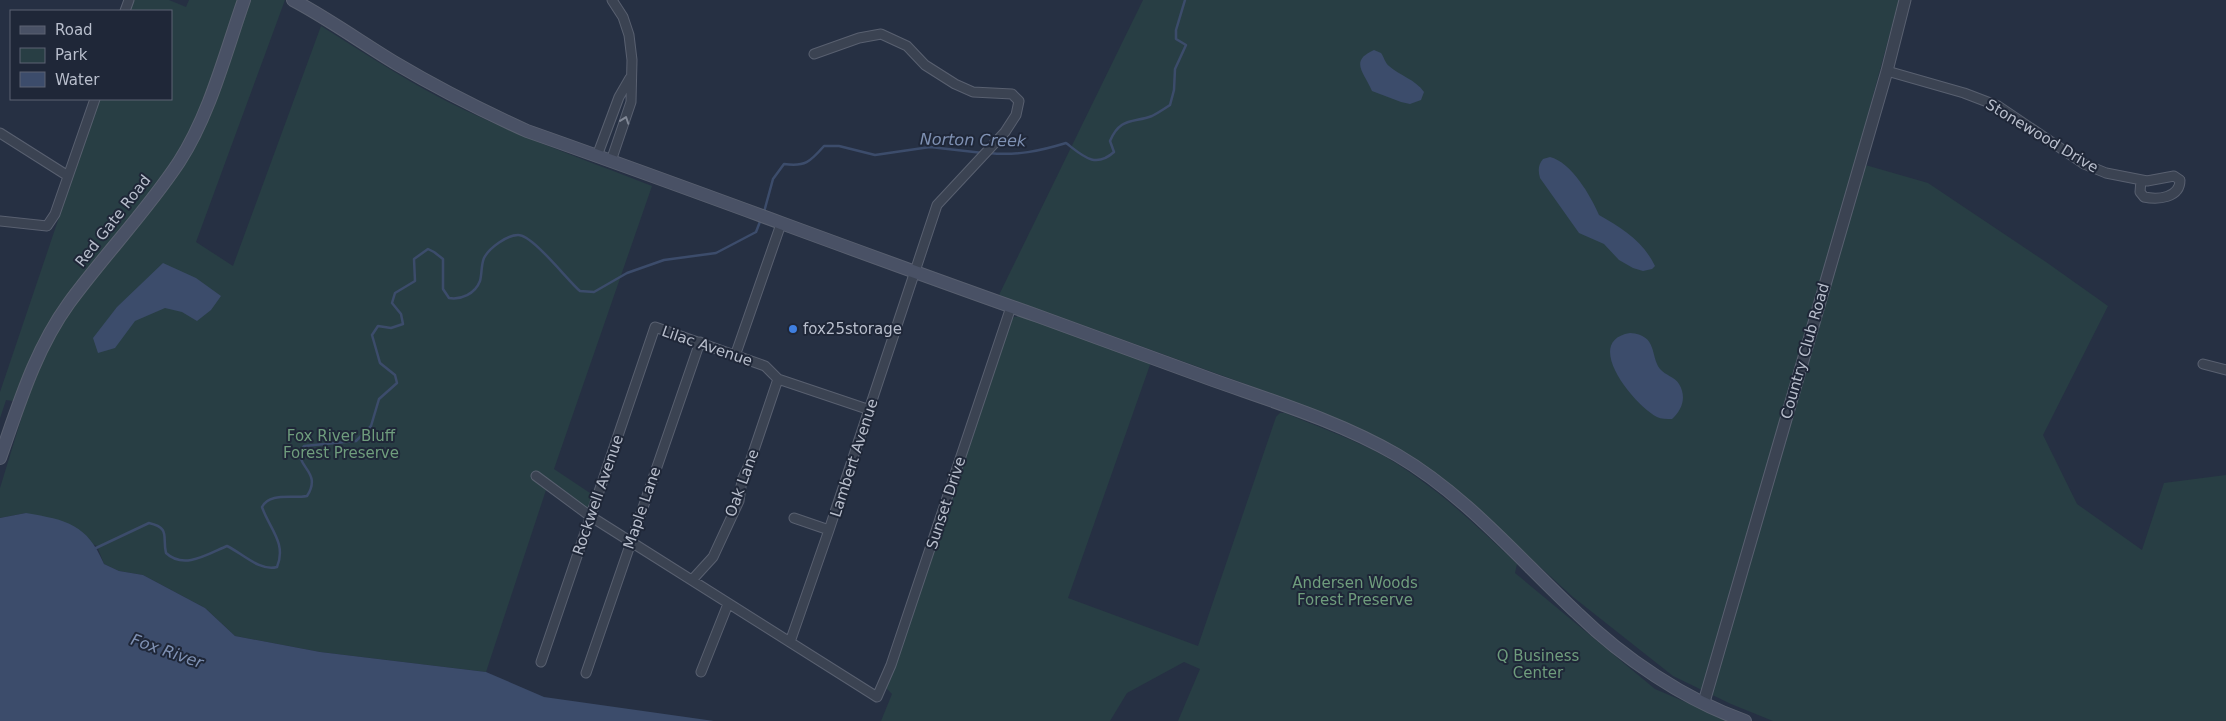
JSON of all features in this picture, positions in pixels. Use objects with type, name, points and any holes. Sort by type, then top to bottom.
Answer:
[{"type":"main road","name":"Red Gate Road","points":[[0,458],[38,355],[68,304],[116,242],[155,196],[180,161],[195,132],[244,0]]},
{"type":"main road","points":[[292,0],[322,16],[397,64],[481,110],[527,131],[915,273],[1283,404],[1352,433],[1396,455],[1425,473],[1454,496],[1522,558],[1580,616],[1656,676],[1725,714],[1745,721]]},
{"type":"street","points":[[611,161],[631,102],[632,60],[630,37],[623,17],[612,0]]},
{"type":"street","name":"Country Club Road","points":[[1704,702],[1887,71],[1905,0]]},
{"type":"street","name":"Lambert Avenue","points":[[790,642],[870,410],[937,204],[1005,132],[1016,116],[1019,102],[1012,94],[973,92],[955,84],[925,65],[907,46],[881,34],[859,38],[814,54]]},
{"type":"street","name":"Stonewood Drive","points":[[1887,71],[1964,93],[1998,106],[2084,164],[2113,175],[2141,180]]},
{"type":"street","points":[[597,156],[619,97],[631,78]]},
{"type":"street","points":[[0,221],[47,226],[55,214],[95,100]]},
{"type":"street","points":[[0,133],[68,176]]},
{"type":"street","points":[[735,356],[776,222]]},
{"type":"street","name":"Sunset Drive","points":[[790,642],[877,697],[894,659],[1011,307]]},
{"type":"street","name":"Lilac Avenue","points":[[655,328],[765,366],[778,379],[870,410]]},
{"type":"street","name":"Rockwell Avenue","points":[[541,662],[655,328]]},
{"type":"street","name":"Maple Lane","points":[[586,673],[700,342]]},
{"type":"street","points":[[2203,364],[2226,370]]},
{"type":"street","name":"Oak Lane","points":[[692,580],[713,557],[739,501],[742,480],[749,466],[778,379]]},
{"type":"street","points":[[536,476],[590,516],[790,642]]},
{"type":"street","points":[[794,518],[829,530]]},
{"type":"street","points":[[701,672],[728,604]]},
{"type":"green space","name":"Fox River Bluff Forest Preserve","points":[[133,0],[169,0],[186,7],[189,0],[285,0],[196,242],[233,266],[321,26],[375,60],[450,103],[537,141],[652,186],[554,469],[593,495],[586,515],[547,487],[486,672],[320,652],[235,636],[205,608],[143,575],[119,571],[104,564],[97,546],[26,513],[0,518],[0,488],[26,403],[6,400],[0,418],[0,392],[99,100],[172,100],[172,10],[129,10]]},
{"type":"green space","points":[[1143,0],[1899,0],[1855,162],[1928,183],[2108,306],[2043,435],[2077,504],[2142,550],[2164,483],[2226,475],[2226,721],[1773,721],[1731,704],[1673,676],[1573,597],[1472,505],[1298,403],[999,295]]},
{"type":"green space","name":"Andersen Woods Forest Preserve","points":[[1020,316],[1151,362],[1068,598],[1198,646],[1276,417],[1280,413],[1285,413],[1373,450],[1413,474],[1467,517],[1517,564],[1515,573],[1655,689],[1730,721],[1178,721],[1200,669],[1184,662],[1127,693],[1110,721],[881,721],[892,694],[885,687],[1010,322],[1014,317]]},
{"type":"water","points":[[1374,50],[1381,53],[1389,66],[1421,88],[1424,92],[1421,100],[1410,104],[1372,91],[1360,63],[1366,54]]},
{"type":"water","points":[[1550,157],[1558,160],[1573,173],[1586,190],[1599,215],[1624,230],[1638,242],[1655,266],[1652,269],[1643,271],[1633,268],[1619,260],[1604,244],[1579,233],[1540,178],[1540,164],[1543,159]]},
{"type":"water","points":[[163,263],[196,278],[221,296],[211,310],[197,321],[182,312],[165,308],[135,321],[115,348],[98,353],[93,338],[117,307]]},
{"type":"water","points":[[1630,333],[1639,335],[1649,342],[1660,369],[1679,384],[1683,394],[1682,403],[1672,419],[1659,418],[1648,411],[1626,388],[1617,374],[1611,360],[1610,348],[1616,338]]},
{"type":"water","name":"Fox River","points":[[26,513],[53,518],[74,526],[90,540],[104,564],[119,571],[143,575],[205,608],[235,636],[320,652],[486,672],[544,697],[714,721],[0,721],[0,518]]},
{"type":"waterway","name":"Norton Creek","points":[[989,153],[1009,154],[1028,152],[1066,143],[1089,159],[1101,160],[1114,152],[1110,141],[1118,128],[1128,122],[1152,116],[1170,105],[1174,90],[1175,69],[1186,45],[1176,39],[1176,30],[1185,0]]},
{"type":"waterway","name":"Norton Creek","points":[[764,212],[773,179],[784,164],[797,165],[807,162],[824,146],[839,146],[875,155],[930,147],[983,153]]},
{"type":"waterway","name":"Norton Creek","points":[[96,548],[149,523],[163,530],[166,553],[173,558],[180,560],[196,559],[227,546],[264,567],[277,567],[280,550],[276,536],[262,507],[270,499],[307,496],[312,480],[301,459],[304,446],[356,441],[371,426],[379,399],[397,383],[395,375],[380,363],[372,335],[378,326],[391,328],[403,324],[401,314],[392,303],[395,293],[415,281],[414,259],[428,249],[443,259],[443,289],[449,298],[463,297],[471,293],[480,281],[486,254],[504,240],[518,235],[532,242],[541,250],[580,291],[594,292],[627,273],[664,260],[716,253],[756,232],[761,219]]},
{"type":"place","name":"fox25storage","points":[[793,329]]},
{"type":"park label","name":"Q Business Center","points":[[1538,664]]}]
